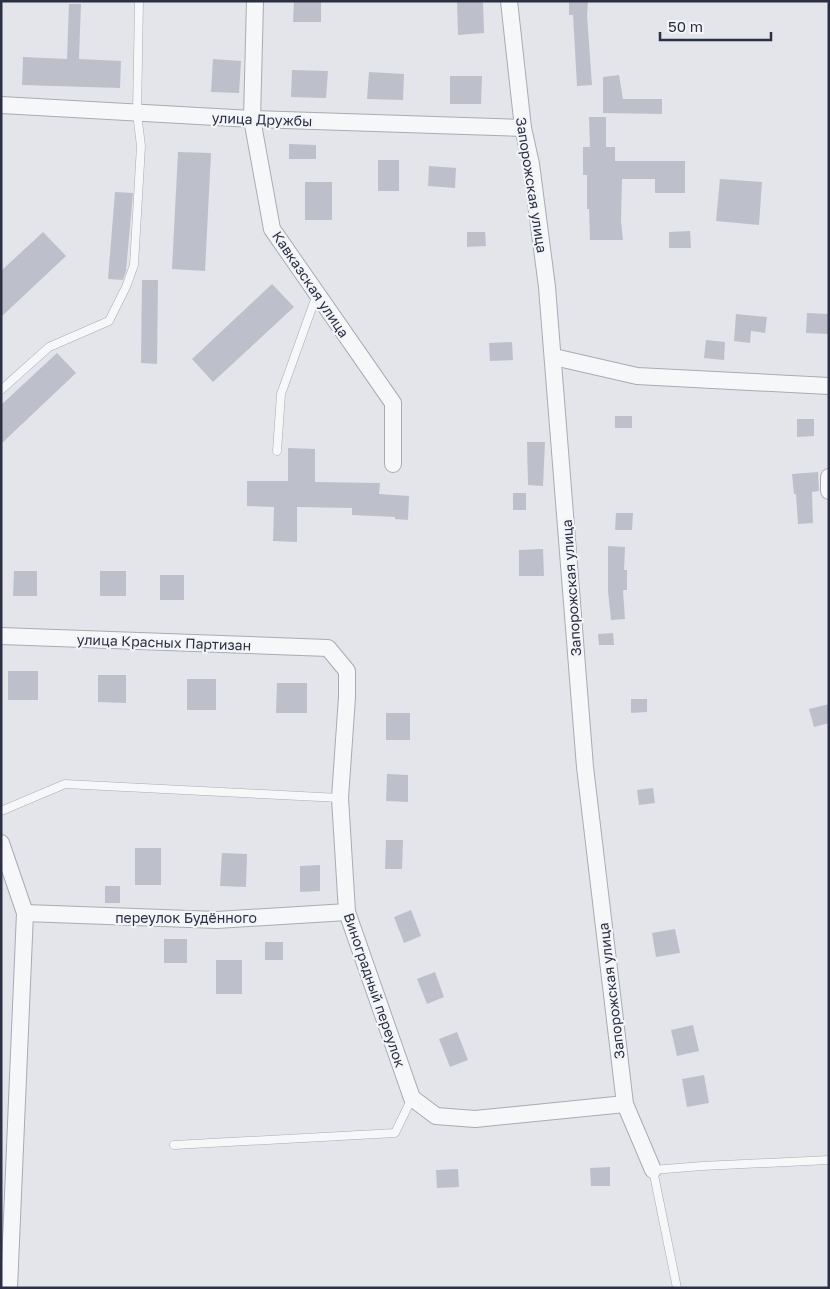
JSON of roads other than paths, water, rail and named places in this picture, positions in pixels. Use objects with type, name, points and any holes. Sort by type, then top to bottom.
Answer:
[{"type":"street","name":"Кавказская улица","points":[[255,1],[252,118],[272,229],[393,403],[393,464]]},
{"type":"street","name":"Запорожская улица","points":[[509,1],[523,128],[532,173],[547,287],[585,767],[625,1104],[653,1170]]},
{"type":"street","name":"улица Дружбы","points":[[1,105],[138,113],[523,128]]},
{"type":"street","points":[[554,357],[637,376],[829,386]]},
{"type":"street","points":[[829,477],[829,491]]},
{"type":"street","name":"улица Красных Партизан","points":[[1,636],[328,648]]},
{"type":"street","name":"Виноградный переулок","points":[[328,648],[347,671],[340,798],[347,912],[412,1098]]},
{"type":"street","points":[[1,843],[25,913],[9,1288]]},
{"type":"street","name":"переулок Будённого","points":[[25,913],[217,920],[347,912]]},
{"type":"street","points":[[412,1098],[436,1116],[475,1119],[625,1104]]},
{"type":"lane","points":[[1,390],[49,348],[109,321],[126,287],[134,265],[141,146],[138,113],[139,1]]},
{"type":"lane","points":[[277,451],[281,394],[317,294]]},
{"type":"lane","points":[[1,811],[65,784],[340,798]]},
{"type":"lane","points":[[174,1145],[395,1133],[412,1098]]},
{"type":"lane","points":[[677,1288],[653,1170],[829,1160]]}]
